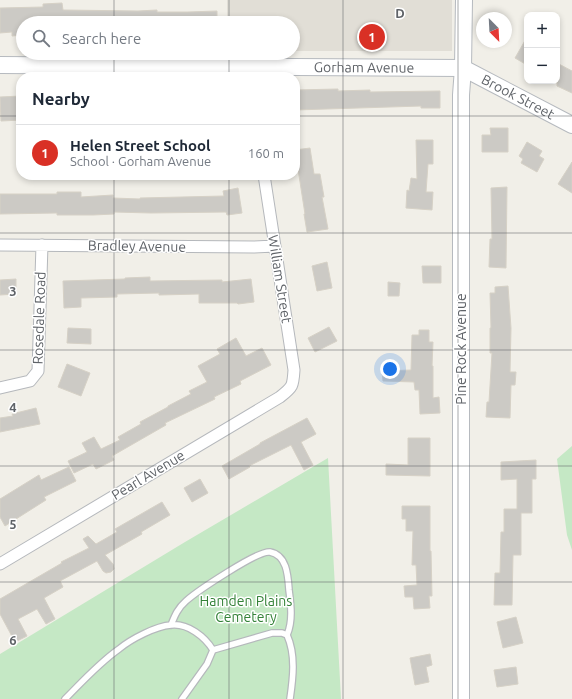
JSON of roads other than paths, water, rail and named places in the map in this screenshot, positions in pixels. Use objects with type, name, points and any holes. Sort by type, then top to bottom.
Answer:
[{"type":"street","name":"Pine Rock Avenue","points":[[461,699],[461,119],[464,0]]},
{"type":"street","name":"Gorham Avenue","points":[[0,65],[248,72],[463,68]]},
{"type":"street","name":"Brook Street","points":[[463,68],[572,125]]},
{"type":"street","name":"William Street","points":[[265,180],[294,370],[293,384]]},
{"type":"street","name":"Rosedale Road","points":[[0,388],[30,381],[38,371],[42,245]]},
{"type":"street","name":"Bradley Avenue","points":[[0,246],[275,246]]},
{"type":"street","name":"Pearl Avenue","points":[[0,564],[280,397],[288,391],[293,384]]},
{"type":"lane","points":[[171,625],[175,613],[186,601],[254,556],[269,552],[277,555],[284,562],[288,573],[291,607],[290,628],[287,635]]},
{"type":"lane","points":[[65,699],[118,649],[132,640],[156,629],[171,625],[184,626],[195,631],[208,642],[213,650]]},
{"type":"lane","points":[[182,699],[206,664],[213,650],[272,633],[282,633],[287,635],[292,646],[293,678],[290,699]]},
{"type":"place","name":"Helen Street School","points":[[372,37]]},
{"type":"park label","name":"Hamden Plains Cemetery","points":[[246,610]]}]
